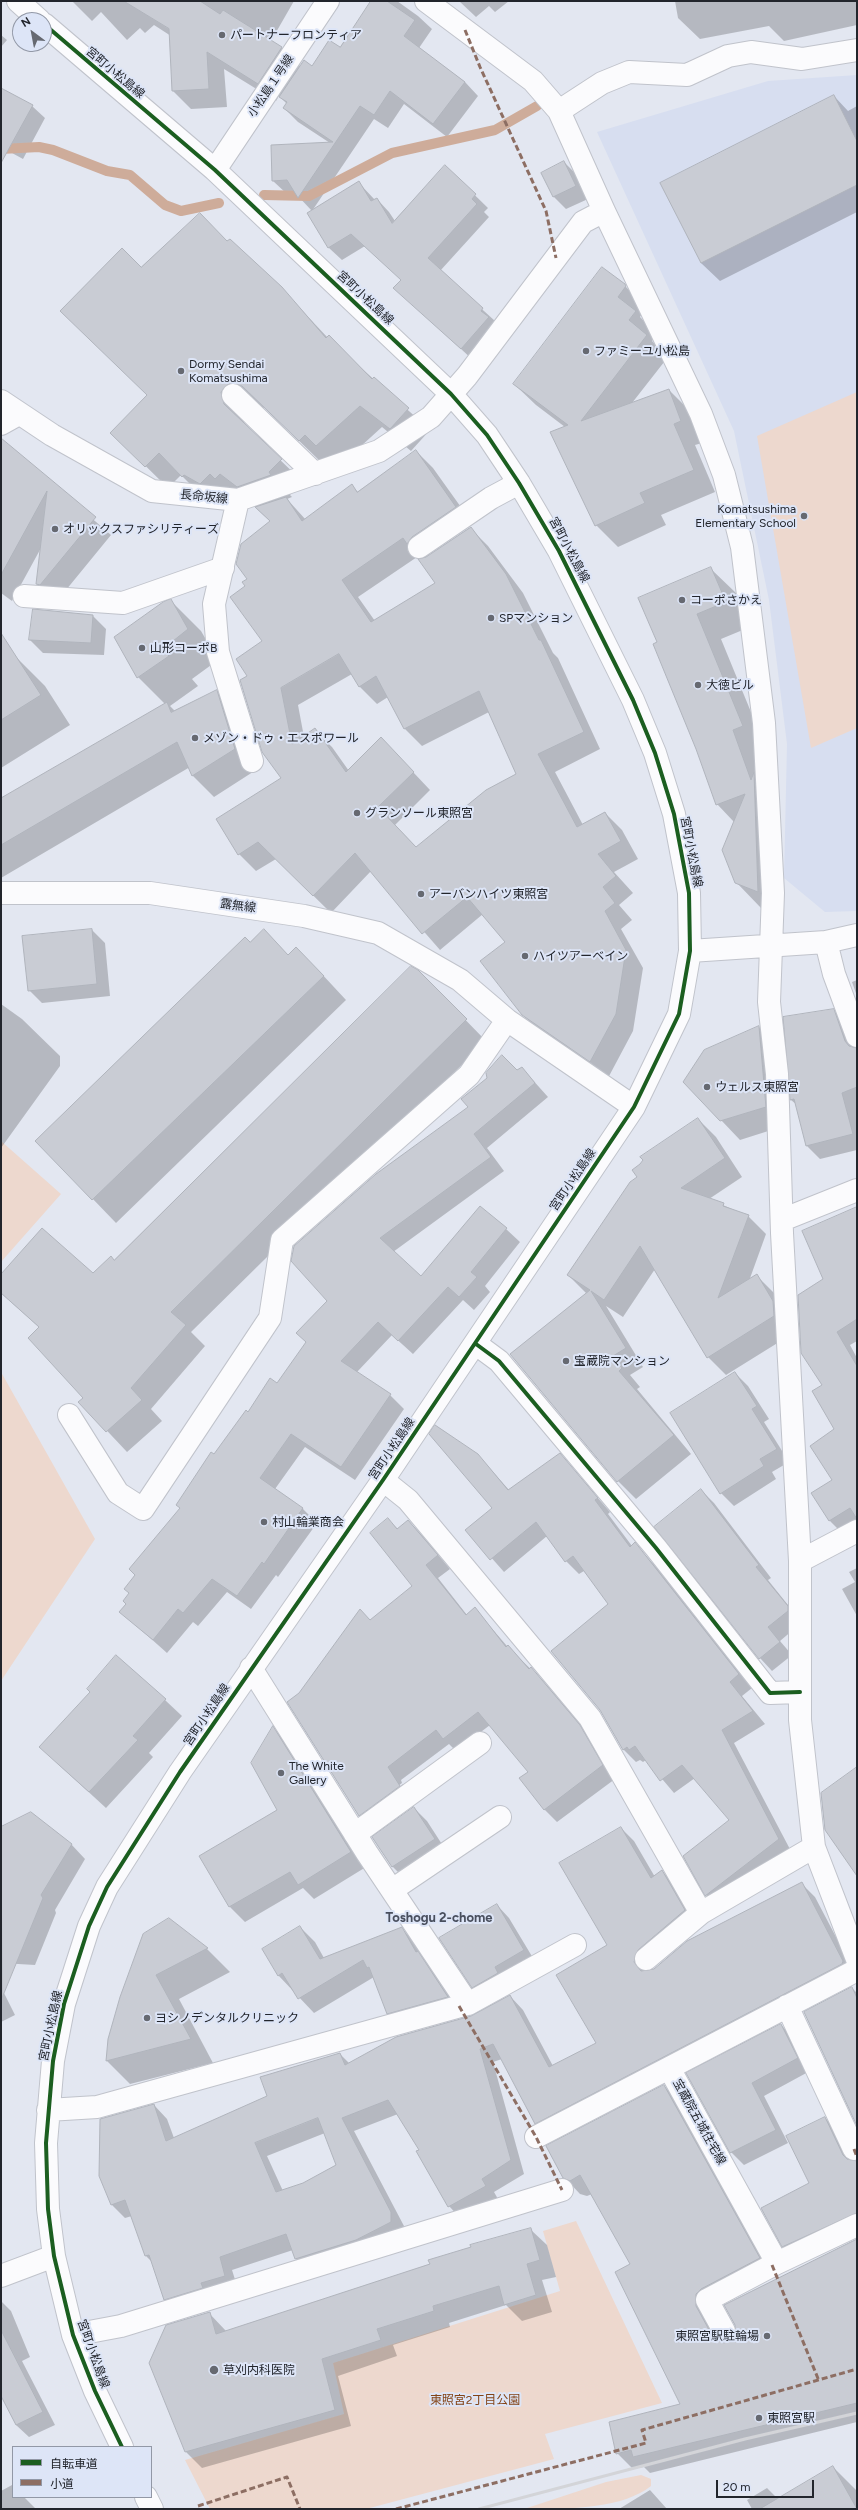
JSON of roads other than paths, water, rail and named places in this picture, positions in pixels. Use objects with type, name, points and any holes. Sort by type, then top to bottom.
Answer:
[{"type":"street","points":[[18,1],[30,12]]},
{"type":"street","name":"小松島１号線","points":[[215,170],[328,1]]},
{"type":"street","points":[[426,1],[534,81],[560,111],[604,211],[701,414],[724,475],[742,546],[764,723],[773,893],[769,1002],[777,1074],[782,1220],[800,1561],[800,1720],[814,1847],[857,1959]]},
{"type":"street","name":"宮町小松島線","points":[[52,31],[215,170],[451,394],[487,435],[519,483],[560,551],[634,700],[655,753],[674,814],[689,893],[690,951],[679,1014],[634,1107],[476,1344],[251,1668],[126,1854],[107,1887],[89,1926],[64,2004],[52,2061],[46,2143],[47,2187],[54,2256],[73,2336],[95,2391],[122,2446]]},
{"type":"street","points":[[560,111],[602,83],[629,72],[687,75],[728,56],[751,52],[802,59],[857,50]]},
{"type":"street","name":"長命坂線","points":[[1,401],[52,435],[152,491],[238,500],[379,451],[431,417],[468,376],[583,222],[604,211]]},
{"type":"street","points":[[233,395],[315,474]]},
{"type":"street","points":[[1,424],[20,414]]},
{"type":"street","points":[[419,547],[491,498],[519,483]]},
{"type":"street","points":[[238,500],[214,604],[218,652],[252,761]]},
{"type":"street","points":[[24,596],[123,603],[223,568]]},
{"type":"street","name":"露無線","points":[[1,893],[150,893],[304,916],[378,933],[460,980],[508,1020],[634,1107]]},
{"type":"street","points":[[690,951],[772,947],[826,942],[857,935]]},
{"type":"street","points":[[826,942],[834,974],[857,1036]]},
{"type":"street","points":[[69,1415],[118,1493],[143,1509],[270,1318],[282,1240],[469,1075],[508,1020]]},
{"type":"street","points":[[782,1220],[857,1190]]},
{"type":"street","points":[[476,1344],[499,1361],[636,1524],[770,1693],[800,1692]]},
{"type":"street","points":[[383,1480],[408,1500],[590,1718],[701,1913]]},
{"type":"street","points":[[800,1561],[857,1531]]},
{"type":"street","points":[[251,1668],[355,1834],[468,2004]]},
{"type":"street","points":[[355,1834],[480,1743]]},
{"type":"street","points":[[392,1890],[500,1817]]},
{"type":"street","points":[[646,1959],[701,1913],[814,1847]]},
{"type":"street","points":[[48,2110],[97,2107],[468,2004],[575,1945]]},
{"type":"street","name":"宝蔵院五城住宅線","points":[[775,2264],[669,2068],[857,1970]]},
{"type":"street","points":[[788,2006],[854,2149]]},
{"type":"street","points":[[536,2137],[669,2068]]},
{"type":"street","points":[[73,2336],[122,2326],[562,2190]]},
{"type":"street","points":[[724,2331],[708,2300],[775,2264],[857,2225]]},
{"type":"street","points":[[1,2276],[54,2256]]},
{"type":"street","points":[[146,2498],[152,2509]]},
{"type":"waterway","points":[[264,195],[309,196],[392,153],[495,130],[537,106]]},
{"type":"waterway","points":[[1,149],[39,147],[53,150],[107,171],[130,175],[165,205],[181,211],[219,203]]},
{"type":"railway","points":[[479,2509],[745,2439],[857,2413]]},
{"type":"place","name":"パートナーフロンティア","points":[[222,35]]},
{"type":"place","name":"ファミーユ小松島","points":[[586,351]]},
{"type":"place","name":"Dormy Sendai Komatsushima","points":[[181,371]]},
{"type":"place","name":"Komatsushima Elementary School","points":[[804,516]]},
{"type":"place","name":"オリックスファシリティーズ","points":[[55,529]]},
{"type":"place","name":"コーポさかえ","points":[[682,600]]},
{"type":"place","name":"SPマンション","points":[[491,618]]},
{"type":"place","name":"山形コーポB","points":[[142,648]]},
{"type":"place","name":"大徳ビル","points":[[698,685]]},
{"type":"place","name":"メゾン・ドゥ・エスポワール","points":[[195,738]]},
{"type":"place","name":"グランソール東照宮","points":[[357,813]]},
{"type":"place","name":"アーバンハイツ東照宮","points":[[421,894]]},
{"type":"place","name":"ハイツアーベイン","points":[[525,956]]},
{"type":"place","name":"ウェルス東照宮","points":[[707,1087]]},
{"type":"place","name":"宝蔵院マンション","points":[[566,1361]]},
{"type":"place","name":"村山輪業商会","points":[[264,1522]]},
{"type":"place","name":"The White Gallery","points":[[281,1773]]},
{"type":"place","name":"ヨシノデンタルクリニック","points":[[147,2018]]},
{"type":"place","name":"東照宮駅駐輪場","points":[[767,2336]]},
{"type":"place","name":"草刈内科医院","points":[[214,2370]]},
{"type":"place","name":"東照宮駅","points":[[759,2418]]},
{"type":"district","name":"Toshogu 2-chome","points":[[439,1918]]},
{"type":"park label","name":"東照宮2丁目公園","points":[[475,2400]]}]
